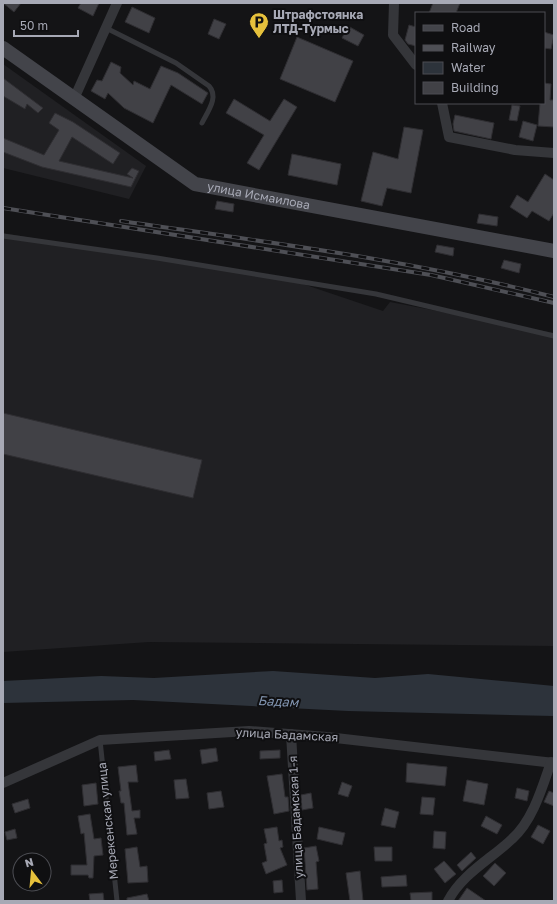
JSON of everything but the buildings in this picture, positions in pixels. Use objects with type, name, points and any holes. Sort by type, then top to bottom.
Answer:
[{"type":"main road","name":"улица Исмаилова","points":[[6,52],[195,184],[554,251]]},
{"type":"street","points":[[74,99],[117,3]]},
{"type":"street","points":[[394,3],[393,35],[415,64]]},
{"type":"street","points":[[442,104],[449,137],[515,150],[554,153]]},
{"type":"street","name":"улица Бадамская","points":[[3,782],[100,740],[249,730],[552,763]]},
{"type":"street","name":"улица Бадамская 1-я","points":[[291,734],[300,901]]},
{"type":"street","points":[[448,901],[476,868],[513,838],[535,806],[552,763]]},
{"type":"lane","points":[[106,28],[176,63],[209,86],[213,90],[214,96],[202,123]]},
{"type":"lane","points":[[3,236],[157,258],[376,294],[554,336]]},
{"type":"lane","name":"Мерекенская улица","points":[[100,740],[117,901]]},
{"type":"shaded area","points":[[3,64],[146,166],[129,199],[3,168]]},
{"type":"shaded area","points":[[3,233],[300,283],[383,311],[390,302],[554,333],[554,646],[149,642],[3,652]]},
{"type":"water","name":"Бадам","points":[[273,671],[375,678],[428,674],[554,686],[554,716],[348,711],[133,700],[3,703],[3,681],[101,676],[154,678]]},
{"type":"railway","points":[[3,208],[431,275],[554,303]]},
{"type":"railway","points":[[121,221],[393,262],[447,272],[554,297]]},
{"type":"place","name":"Штрафстоянка ЛТД-Турмыс","points":[[259,39]]}]
